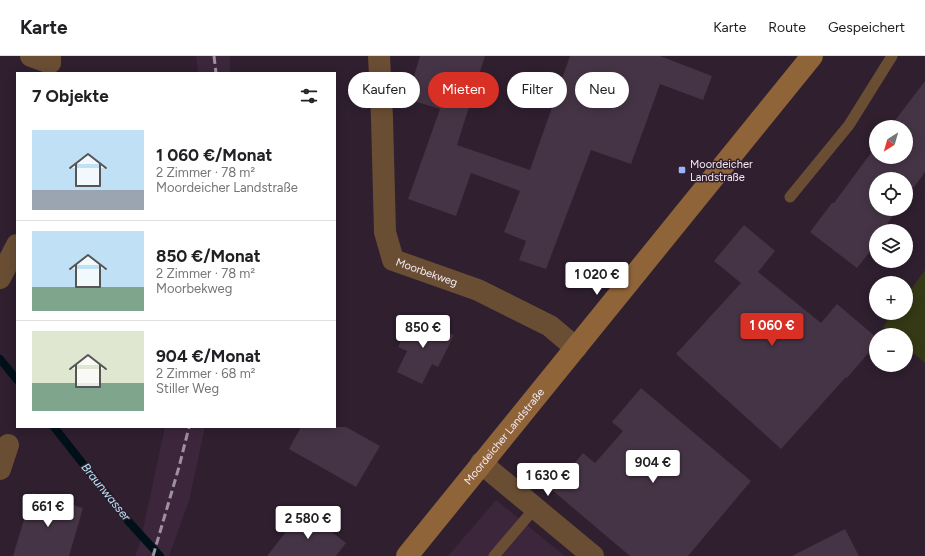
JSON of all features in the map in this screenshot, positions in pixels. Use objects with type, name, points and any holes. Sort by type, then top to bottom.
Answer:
[{"type":"main road","name":"Moordeicher Landstraße","points":[[413,554],[481,463],[812,56]]},
{"type":"street","name":"Moorbekweg","points":[[379,56],[385,232],[393,260],[478,290],[550,326],[576,348]]},
{"type":"street","points":[[0,278],[16,247]]},
{"type":"street","points":[[0,469],[8,445]]},
{"type":"street","points":[[481,463],[592,556]]},
{"type":"lane","points":[[790,197],[849,125],[892,56]]},
{"type":"lane","points":[[494,556],[535,508]]},
{"type":"shaded area","points":[[196,56],[230,56],[230,72],[198,72]]},
{"type":"shaded area","points":[[165,428],[205,428],[189,501],[169,556],[135,556],[140,543]]},
{"type":"shaded area","points":[[496,500],[565,556],[448,556]]},
{"type":"green space","points":[[925,270],[925,363],[913,353],[913,328],[883,327],[888,320],[913,320],[913,286]]},
{"type":"building","points":[[420,56],[485,56],[480,72],[428,72],[428,105],[420,103],[420,72],[415,72]]},
{"type":"building","points":[[570,56],[660,56],[712,76],[703,100],[660,84],[631,164],[591,150],[546,269],[519,260],[526,241],[504,232],[520,191],[471,173],[456,216],[408,199],[440,109],[437,108],[469,108],[457,145],[530,170],[552,108],[567,108],[567,72],[564,72]]},
{"type":"building","points":[[925,81],[925,172],[913,188],[913,172],[869,172],[869,216],[893,216],[887,224],[869,224],[869,253],[857,268],[810,232],[832,203],[834,203],[869,156],[869,164],[913,164],[913,120],[895,120]]},
{"type":"building","points":[[744,225],[775,251],[758,272],[821,323],[837,304],[869,331],[869,352],[781,449],[676,354],[741,283],[714,261]]},
{"type":"building","points":[[413,316],[454,335],[438,367],[432,364],[422,384],[397,372],[407,351],[398,347]]},
{"type":"building","points":[[641,388],[751,481],[688,556],[630,556],[552,490],[583,453],[595,463],[623,431],[612,422]]},
{"type":"building","points":[[346,427],[380,446],[356,487],[289,449],[300,428]]},
{"type":"building","points":[[32,493],[83,508],[69,556],[13,556]]},
{"type":"building","points":[[303,510],[346,543],[336,556],[267,556]]},
{"type":"building","points":[[845,529],[859,556],[792,556]]},
{"type":"waterway","name":"Braunwasser","points":[[0,359],[16,379]]},
{"type":"waterway","name":"Braunwasser","points":[[55,428],[129,522],[160,556]]},
{"type":"railway","points":[[214,56],[216,72]]},
{"type":"railway","points":[[153,556],[189,428]]},
{"type":"place","name":"Moordeicher Landstraße","points":[[682,170]]}]
